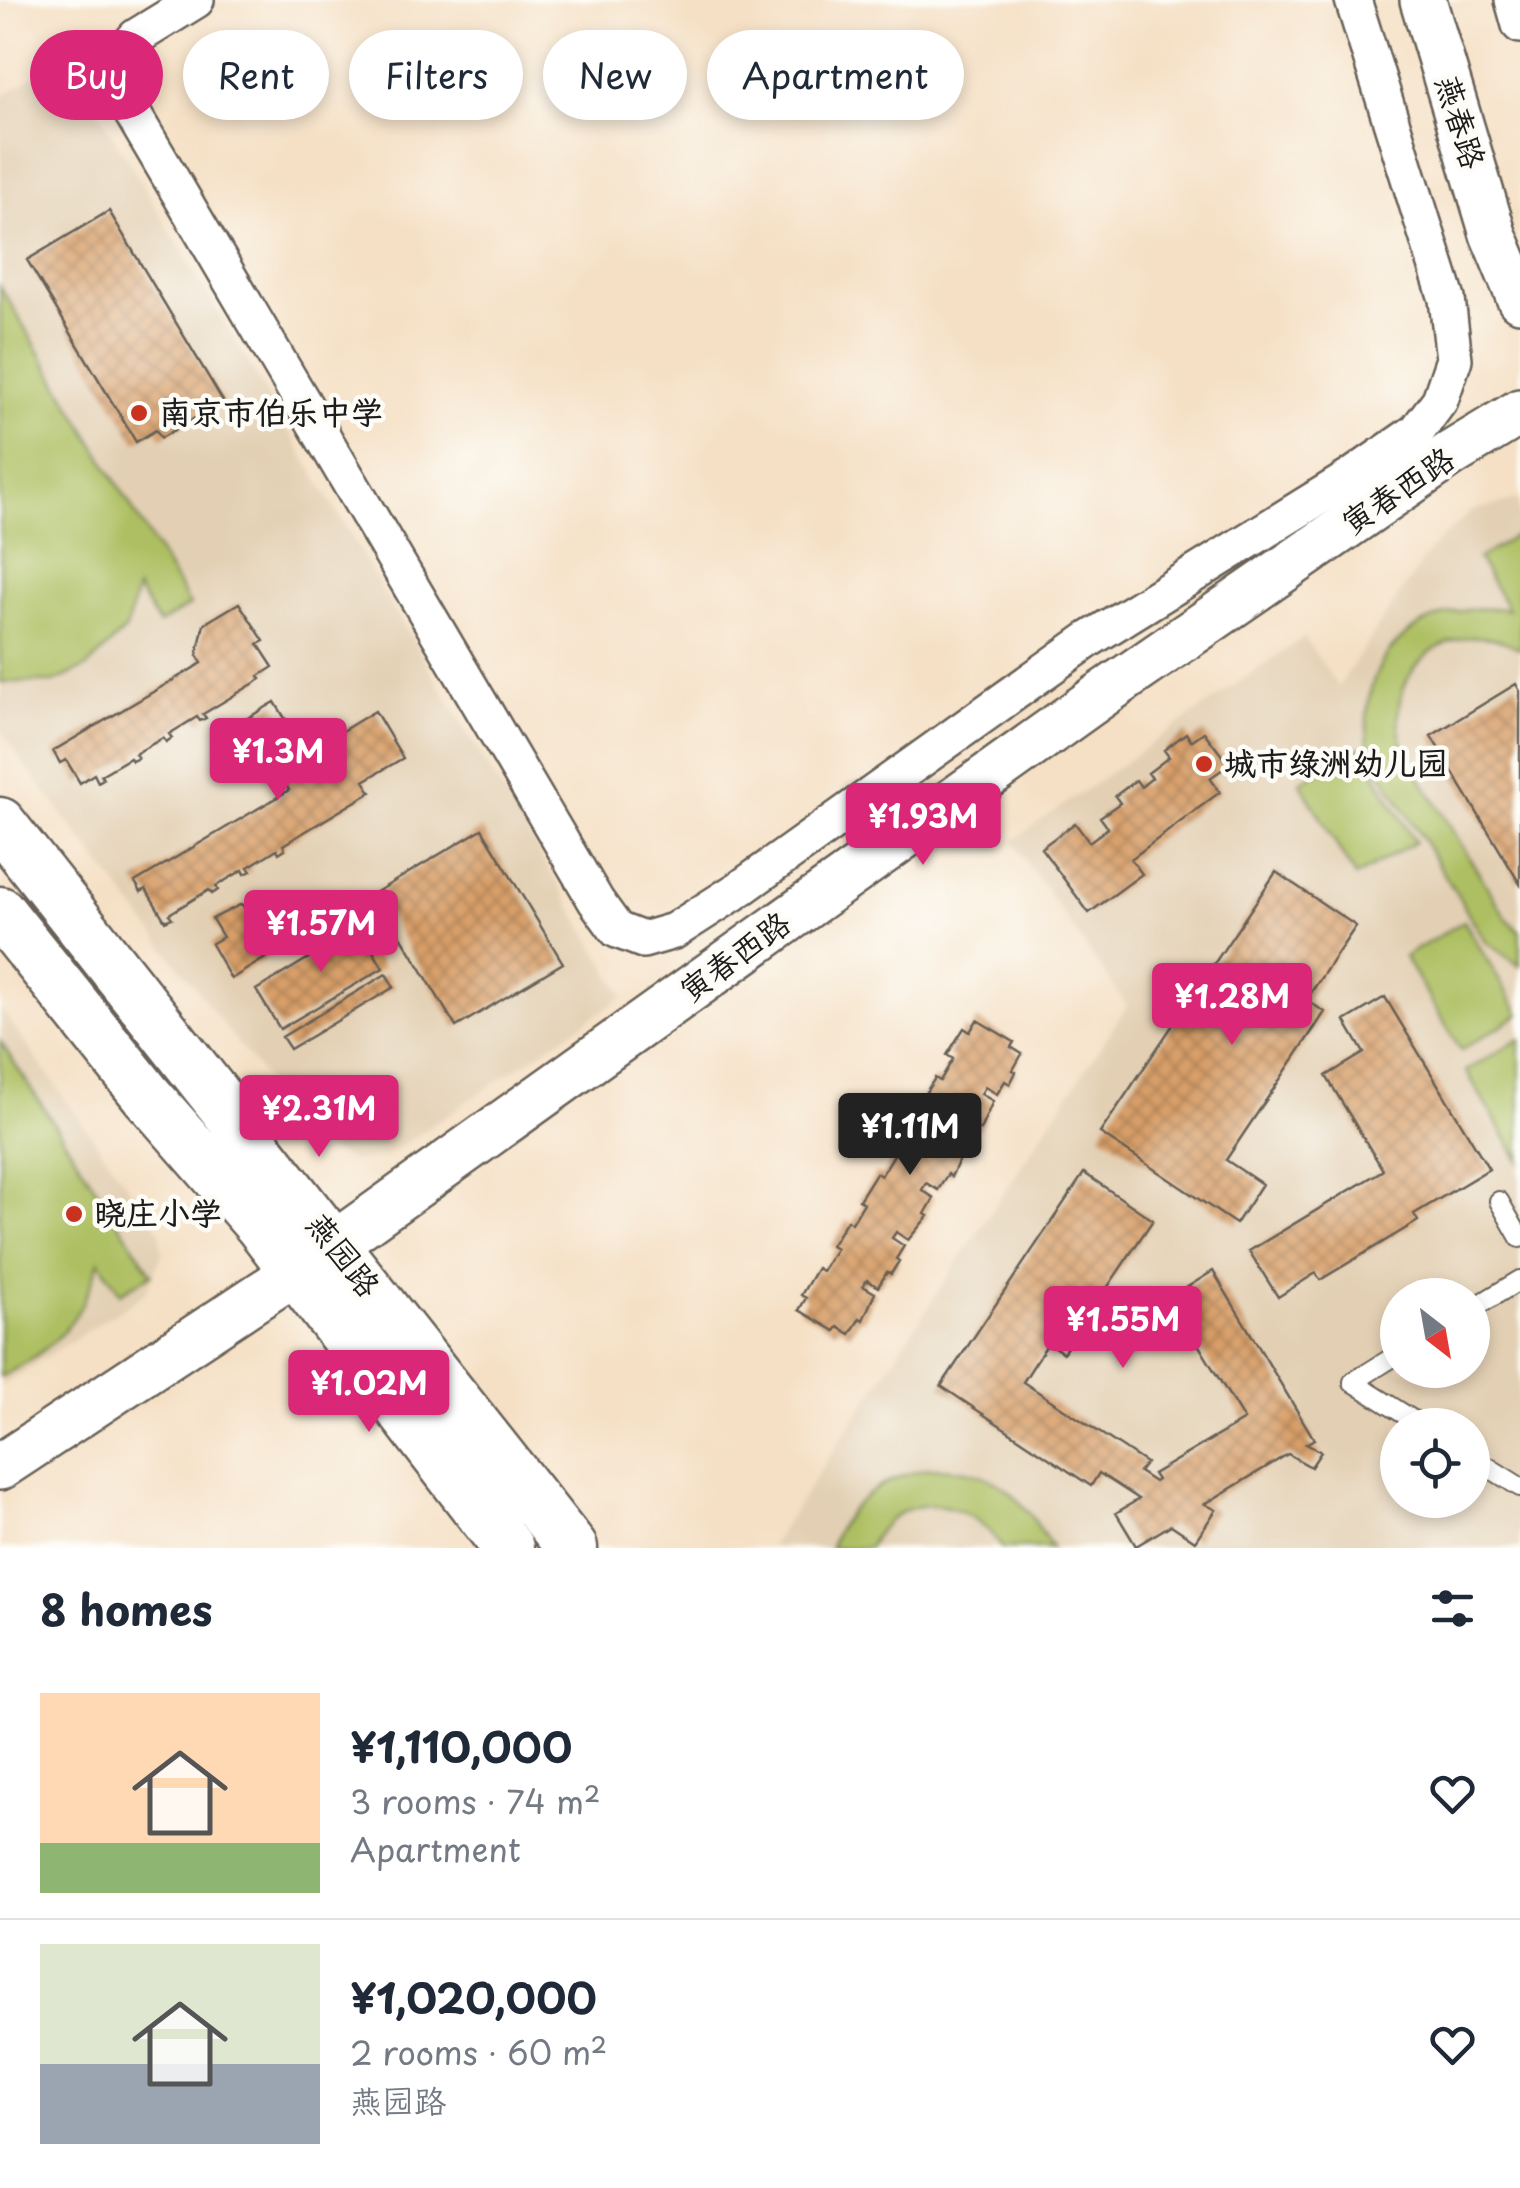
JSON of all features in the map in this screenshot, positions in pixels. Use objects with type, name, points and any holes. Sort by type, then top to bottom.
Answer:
[{"type":"main road","name":"燕园路","points":[[0,823],[572,1548]]},
{"type":"main road","name":"燕园路","points":[[0,912],[148,1096],[260,1225],[508,1548]]},
{"type":"street","points":[[196,0],[136,37],[116,61],[117,88],[596,901],[617,930],[643,940],[674,931],[741,888],[1088,640],[1351,477],[1417,431],[1440,400],[1454,359],[1447,298],[1353,0]]},
{"type":"street","name":"燕春路","points":[[1424,0],[1493,234],[1520,300]]},
{"type":"street","points":[[1512,0],[1520,25]]},
{"type":"street","name":"寅春西路","points":[[0,1467],[294,1273],[1100,696],[1450,454],[1520,412]]},
{"type":"lane","points":[[1499,1201],[1520,1238]]},
{"type":"lane","points":[[1490,1298],[1520,1280]]},
{"type":"lane","points":[[1380,1365],[1352,1382],[1394,1408]]},
{"type":"lane","points":[[1490,1468],[1520,1487]]},
{"type":"shaded area","name":"南京市伯乐中学","points":[[30,79],[30,120],[104,120],[624,996],[383,1158],[352,1161],[328,1149],[302,1127],[0,729],[0,98]]},
{"type":"shaded area","points":[[1520,499],[1520,1548],[769,1548],[1127,1006],[1012,841],[1304,637],[1338,687],[1430,549],[1471,511]]},
{"type":"shaded area","name":"晓庄小学","points":[[0,1008],[160,1231],[162,1255],[146,1293],[0,1387]]},
{"type":"green space","points":[[0,286],[190,605],[159,624],[137,589],[126,629],[87,667],[54,682],[0,682]]},
{"type":"green space","points":[[1515,536],[1520,544],[1520,649],[1480,637],[1459,639],[1439,647],[1412,673],[1401,695],[1398,720],[1402,742],[1414,769],[1508,920],[1520,931],[1520,966],[1486,942],[1370,754],[1367,720],[1371,690],[1381,664],[1397,642],[1419,626],[1445,615],[1475,609],[1508,609],[1478,559]]},
{"type":"green space","points":[[1360,747],[1415,842],[1355,877],[1300,782]]},
{"type":"green space","points":[[1464,921],[1520,1014],[1461,1050],[1404,957]]},
{"type":"green space","points":[[1520,1039],[1520,1162],[1466,1071]]},
{"type":"green space","name":"晓庄小学","points":[[0,1041],[152,1274],[120,1293],[99,1261],[84,1300],[64,1331],[36,1356],[0,1377]]},
{"type":"green space","points":[[931,1468],[974,1473],[1005,1488],[1029,1513],[1052,1548],[1002,1548],[972,1517],[934,1505],[915,1507],[897,1515],[881,1528],[868,1548],[830,1548],[856,1504],[883,1485]]},
{"type":"building","points":[[109,211],[223,401],[161,438],[156,430],[136,442],[27,260]]},
{"type":"building","points":[[239,603],[264,641],[258,644],[273,667],[259,676],[261,679],[203,714],[206,718],[200,721],[197,717],[169,734],[172,738],[166,742],[163,738],[135,754],[138,758],[130,758],[101,775],[103,779],[98,782],[94,774],[80,783],[66,760],[60,763],[53,751],[202,663],[197,655],[204,624]]},
{"type":"building","points":[[1516,684],[1520,691],[1520,884],[1431,736]]},
{"type":"building","points":[[275,702],[306,753],[375,711],[403,758],[364,781],[371,792],[283,845],[285,849],[279,853],[277,849],[248,867],[251,871],[245,874],[243,870],[216,886],[218,890],[212,894],[209,890],[169,914],[172,918],[165,921],[146,889],[141,892],[135,882],[289,790],[277,771],[264,779],[249,754],[243,758],[237,748],[257,737],[246,719]]},
{"type":"building","points":[[1204,732],[1229,765],[1210,778],[1220,792],[1131,859],[1142,874],[1089,913],[1041,848],[1075,823],[1089,842],[1108,828],[1100,817],[1120,803],[1115,796],[1136,780],[1141,787],[1152,778],[1148,773],[1169,757],[1164,750],[1186,733],[1191,741]]},
{"type":"building","points":[[482,829],[563,963],[456,1027],[375,893]]},
{"type":"building","points":[[1276,872],[1356,926],[1306,1000],[1325,1012],[1226,1160],[1262,1184],[1236,1224],[1100,1133]]},
{"type":"building","points":[[242,904],[272,954],[231,979],[211,944],[223,937],[212,919]]},
{"type":"building","points":[[346,906],[383,968],[280,1029],[256,990],[345,936],[332,915]]},
{"type":"building","points":[[386,974],[394,987],[290,1049],[282,1037]]},
{"type":"building","points":[[1385,997],[1489,1169],[1414,1214],[1418,1221],[1320,1280],[1316,1273],[1278,1297],[1249,1251],[1383,1170],[1326,1076],[1364,1053],[1345,1021]]},
{"type":"building","points":[[977,1020],[1014,1042],[1011,1047],[1022,1054],[1013,1070],[1016,1072],[1010,1084],[1005,1081],[997,1094],[985,1087],[981,1094],[993,1101],[980,1130],[976,1128],[967,1142],[955,1135],[952,1141],[964,1149],[951,1177],[948,1174],[938,1190],[926,1183],[922,1190],[934,1198],[925,1214],[928,1216],[908,1240],[896,1232],[892,1238],[904,1246],[896,1259],[899,1261],[878,1287],[867,1280],[863,1286],[875,1293],[863,1320],[860,1318],[850,1334],[838,1327],[835,1331],[799,1310],[806,1298],[801,1295],[817,1268],[822,1271],[836,1249],[831,1246],[847,1220],[852,1223],[864,1203],[859,1200],[876,1173],[881,1176],[895,1153],[890,1150],[906,1123],[911,1127],[924,1106],[919,1103],[935,1078],[940,1081],[953,1059],[947,1055],[964,1028],[970,1032]]},
{"type":"building","points":[[1084,1173],[1153,1220],[1063,1353],[1048,1343],[1023,1382],[1146,1463],[1139,1472],[1154,1482],[1157,1480],[1153,1474],[1244,1420],[1170,1298],[1213,1271],[1314,1439],[1306,1444],[1321,1452],[1311,1467],[1288,1454],[1205,1504],[1216,1510],[1195,1541],[1171,1525],[1136,1546],[1116,1513],[1139,1499],[1099,1473],[1091,1486],[941,1386]]},
{"type":"place","name":"南京市伯乐中学","points":[[139,413]]},
{"type":"place","name":"城市绿洲幼儿园","points":[[1204,764]]},
{"type":"place","name":"晓庄小学","points":[[74,1214]]}]
